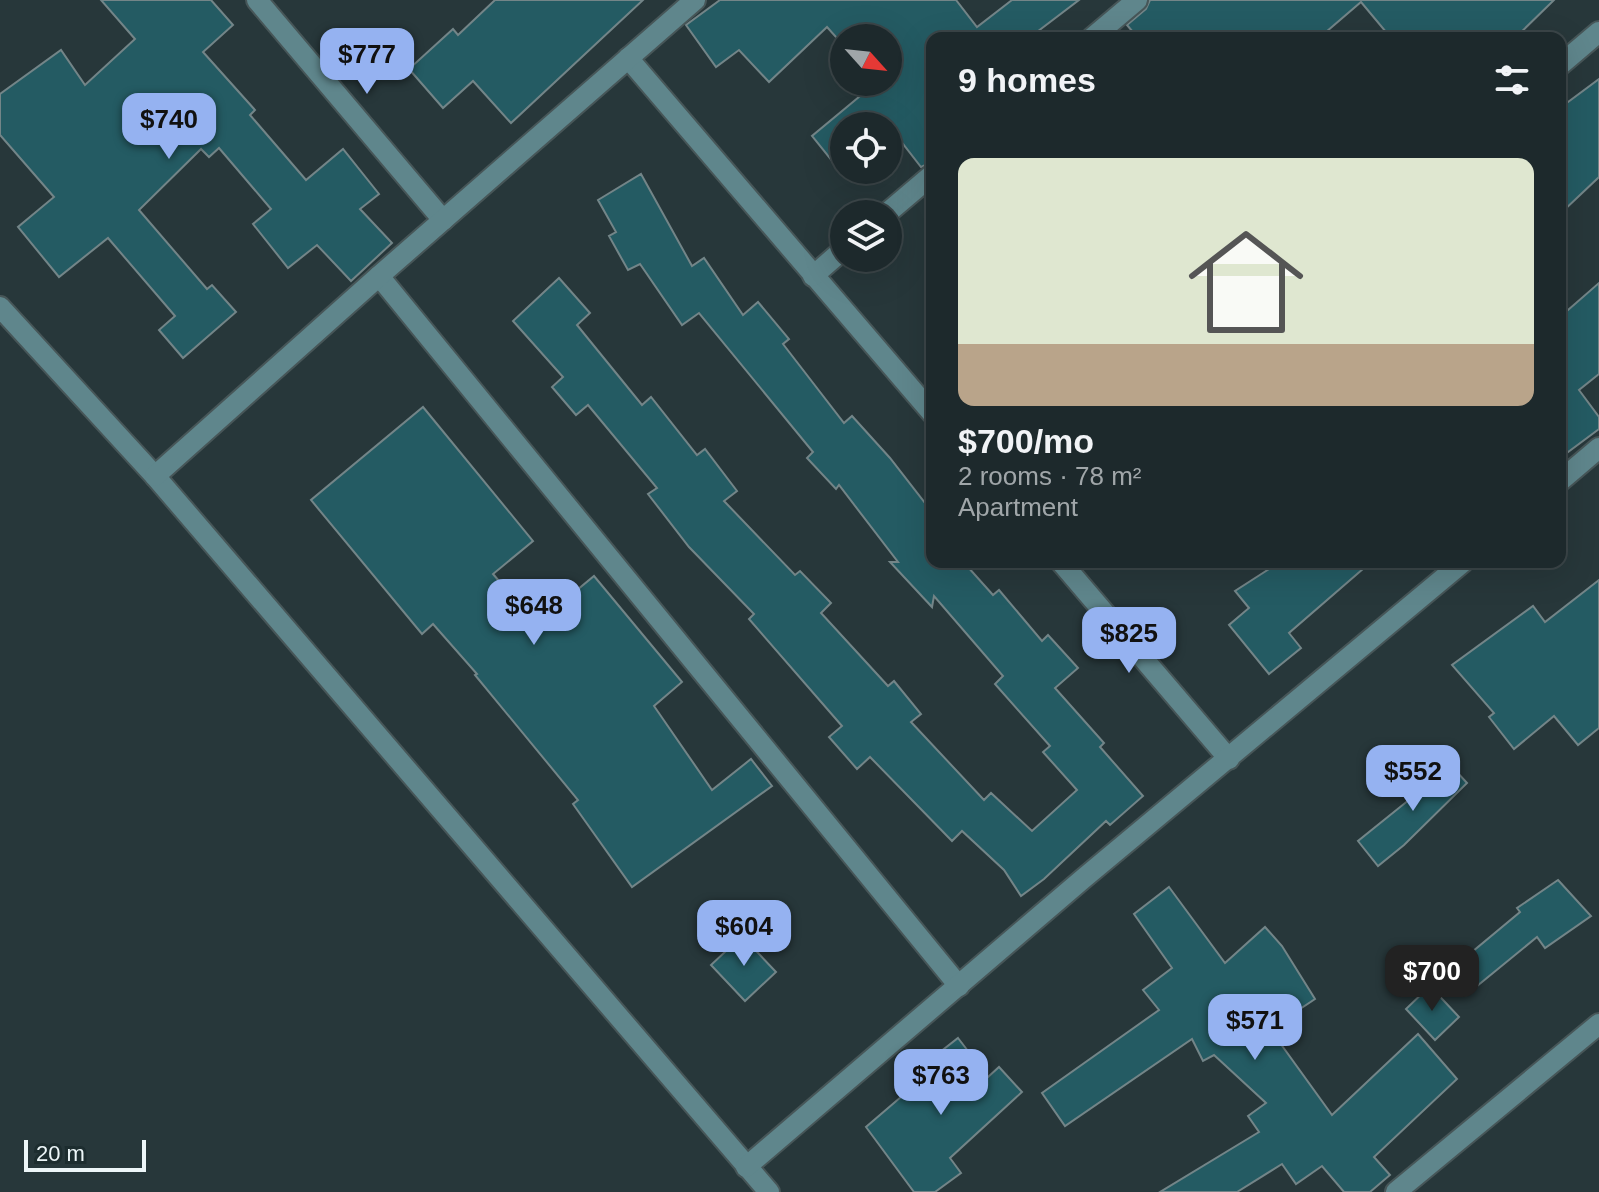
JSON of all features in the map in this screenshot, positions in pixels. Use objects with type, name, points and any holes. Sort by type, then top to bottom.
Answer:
[{"type":"street","points":[[257,0],[443,220]]},
{"type":"street","points":[[155,476],[695,0]]},
{"type":"street","points":[[1099,32],[1137,0]]},
{"type":"street","points":[[1566,60],[1599,32]]},
{"type":"street","points":[[628,58],[926,406]]},
{"type":"street","points":[[902,200],[926,180]]},
{"type":"street","points":[[813,276],[830,261]]},
{"type":"street","points":[[379,276],[959,986]]},
{"type":"street","points":[[0,307],[155,476],[769,1192]]},
{"type":"street","points":[[1566,476],[1599,448]]},
{"type":"street","points":[[1066,568],[1229,759]]},
{"type":"street","points":[[746,1167],[1084,878],[1456,568]]},
{"type":"street","points":[[1396,1192],[1599,1024]]},
{"type":"building","points":[[101,0],[211,0],[233,25],[203,52],[255,110],[250,115],[306,180],[343,149],[379,194],[360,209],[392,243],[351,281],[317,245],[288,268],[253,224],[271,209],[219,148],[209,157],[201,149],[139,210],[207,289],[212,285],[236,312],[183,358],[159,330],[175,316],[108,238],[59,277],[18,227],[54,197],[0,135],[0,94],[61,50],[85,85],[135,39]]},
{"type":"building","points":[[495,0],[643,0],[511,123],[473,81],[443,108],[409,69],[453,29],[458,35]]},
{"type":"building","points":[[720,0],[956,0],[977,27],[1012,0],[1079,0],[1037,32],[926,32],[926,165],[921,167],[902,145],[902,112],[841,112],[860,96],[902,96],[902,24],[830,24],[830,30],[827,27],[769,82],[739,50],[716,67],[686,25]]},
{"type":"building","points":[[1150,0],[1554,0],[1521,32],[1386,32],[1361,2],[1326,32],[1133,32],[1127,25],[1146,9]]},
{"type":"building","points":[[1599,79],[1599,177],[1566,208],[1566,104]]},
{"type":"building","points":[[830,121],[830,158],[812,136]]},
{"type":"building","points":[[641,174],[692,266],[704,258],[743,315],[758,302],[789,339],[783,344],[844,423],[852,416],[926,504],[926,568],[969,568],[993,595],[999,590],[1042,641],[1048,635],[1078,668],[1055,688],[1104,743],[1100,747],[1143,796],[1110,825],[1106,821],[1044,879],[1021,896],[1004,870],[962,831],[952,841],[870,757],[857,769],[829,737],[842,726],[749,619],[754,614],[689,547],[648,494],[657,488],[588,405],[576,415],[552,387],[563,377],[513,321],[559,278],[590,313],[577,325],[642,405],[651,397],[697,455],[705,449],[737,491],[724,501],[795,575],[800,571],[831,603],[821,613],[888,686],[894,681],[921,714],[911,722],[984,800],[991,793],[1032,831],[1077,790],[1043,752],[1050,746],[995,684],[1003,676],[934,596],[932,607],[890,562],[898,562],[839,485],[836,489],[807,458],[813,452],[699,313],[682,325],[640,264],[628,270],[609,236],[616,232],[598,200]]},
{"type":"building","points":[[1599,283],[1599,374],[1579,390],[1599,417],[1599,429],[1566,454],[1566,312]]},
{"type":"building","points":[[423,407],[533,541],[493,574],[536,624],[594,576],[682,682],[654,706],[712,790],[751,759],[772,786],[632,887],[573,804],[578,800],[477,674],[433,624],[422,634],[311,500]]},
{"type":"building","points":[[1271,568],[1364,568],[1289,633],[1301,648],[1269,674],[1229,625],[1249,608],[1235,591]]},
{"type":"building","points":[[1599,580],[1599,728],[1578,745],[1554,716],[1514,749],[1489,717],[1494,713],[1452,665],[1533,606],[1545,622]]},
{"type":"building","points":[[1445,759],[1467,783],[1378,866],[1358,841],[1425,787],[1420,782]]},
{"type":"building","points":[[1558,880],[1591,916],[1545,948],[1537,937],[1466,995],[1448,972],[1520,912],[1517,908]]},
{"type":"building","points":[[1169,887],[1225,963],[1265,927],[1282,946],[1315,999],[1270,1029],[1332,1115],[1418,1034],[1457,1079],[1374,1157],[1390,1175],[1370,1192],[1344,1192],[1322,1166],[1296,1184],[1282,1164],[1237,1192],[1160,1192],[1259,1132],[1248,1116],[1266,1103],[1214,1055],[1203,1061],[1192,1039],[1065,1126],[1042,1093],[1159,1010],[1143,990],[1172,968],[1134,914]]},
{"type":"building","points":[[742,936],[776,972],[745,1001],[711,965]]},
{"type":"building","points":[[1430,986],[1459,1017],[1435,1040],[1406,1009]]},
{"type":"building","points":[[958,1038],[988,1077],[999,1067],[1022,1092],[950,1158],[961,1173],[935,1192],[914,1192],[866,1127],[936,1067],[930,1060]]}]
